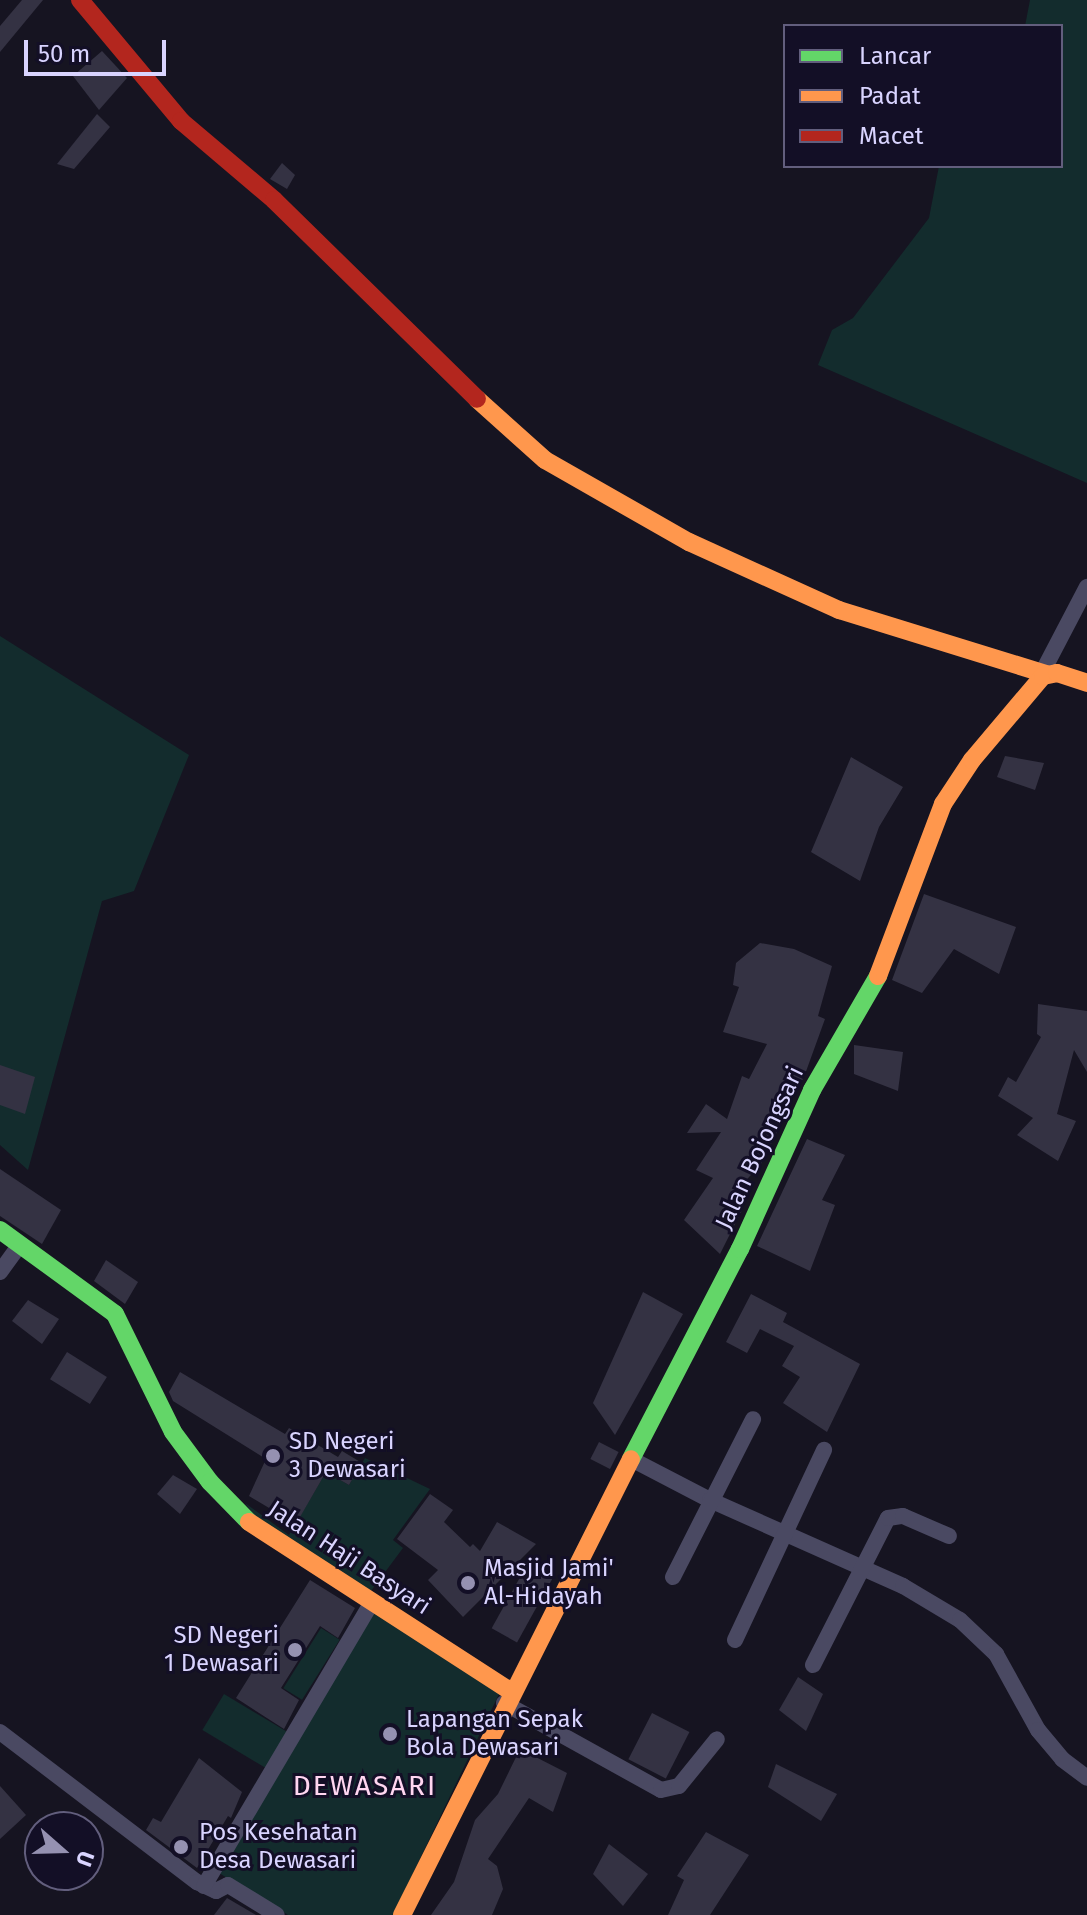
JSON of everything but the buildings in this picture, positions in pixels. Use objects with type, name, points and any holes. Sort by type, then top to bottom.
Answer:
[{"type":"street","points":[[80,0],[181,121],[274,200],[512,432],[557,468],[689,542],[839,610],[1087,683]]},
{"type":"street","points":[[1045,673],[1087,587]]},
{"type":"street","name":"Jalan Bojongsari","points":[[402,1915],[507,1697],[633,1460],[765,1197],[812,1090],[880,973],[943,804],[972,760],[1045,673]]},
{"type":"street","name":"Jalan Haji Basyari","points":[[0,1230],[115,1314],[173,1432],[210,1482],[259,1530],[372,1602],[507,1697]]},
{"type":"street","points":[[0,1272],[20,1244]]},
{"type":"street","points":[[673,1577],[753,1419]]},
{"type":"street","points":[[735,1640],[824,1450]]},
{"type":"street","points":[[633,1460],[710,1500],[934,1603],[982,1637],[1038,1730],[1087,1778]]},
{"type":"street","points":[[813,1665],[891,1517],[903,1516],[949,1536]]},
{"type":"street","points":[[204,1886],[372,1602]]},
{"type":"street","points":[[507,1697],[661,1790],[679,1786],[717,1739]]},
{"type":"street","points":[[0,1732],[204,1886],[216,1891],[228,1885],[277,1915]]},
{"type":"green space","points":[[1030,0],[1087,0],[1087,483],[818,365],[832,330],[853,318],[929,218],[939,168],[1063,168],[1063,24],[1025,24]]},
{"type":"green space","points":[[0,636],[189,755],[134,891],[102,901],[28,1170],[0,1145]]},
{"type":"green space","points":[[365,1458],[430,1489],[393,1540],[403,1548],[371,1591],[255,1516],[245,1503],[289,1535],[326,1472],[349,1485]]},
{"type":"green space","name":"Lapangan Sepak Bola Dewasari","points":[[373,1612],[499,1694],[393,1915],[288,1915],[219,1873]]},
{"type":"green space","points":[[321,1628],[340,1640],[302,1700],[283,1688]]},
{"type":"green space","points":[[224,1694],[287,1732],[266,1768],[202,1730]]},
{"type":"traffic: fast","points":[[631,1459],[740,1249],[812,1090],[878,976]]},
{"type":"traffic: fast","points":[[0,1230],[115,1314],[173,1432],[210,1482],[249,1522]]},
{"type":"traffic: slow","points":[[477,399],[545,460],[689,542],[839,610],[1046,674]]},
{"type":"traffic: slow","points":[[878,976],[943,804],[972,760],[1043,676],[1057,673],[1087,683]]},
{"type":"traffic: slow","points":[[402,1915],[631,1459]]},
{"type":"traffic: slow","points":[[249,1522],[510,1691]]},
{"type":"traffic: jam","points":[[80,0],[181,121],[274,200],[477,399]]},
{"type":"place","name":"SD Negeri 3 Dewasari","points":[[273,1456]]},
{"type":"place","name":"Masjid Jami' Al-Hidayah","points":[[468,1583]]},
{"type":"place","name":"SD Negeri 1 Dewasari","points":[[295,1650]]},
{"type":"place","name":"Lapangan Sepak Bola Dewasari","points":[[390,1734]]},
{"type":"place","name":"Pos Kesehatan Desa Dewasari","points":[[181,1847]]},
{"type":"district","name":"DEWASARI","points":[[365,1786]]}]
